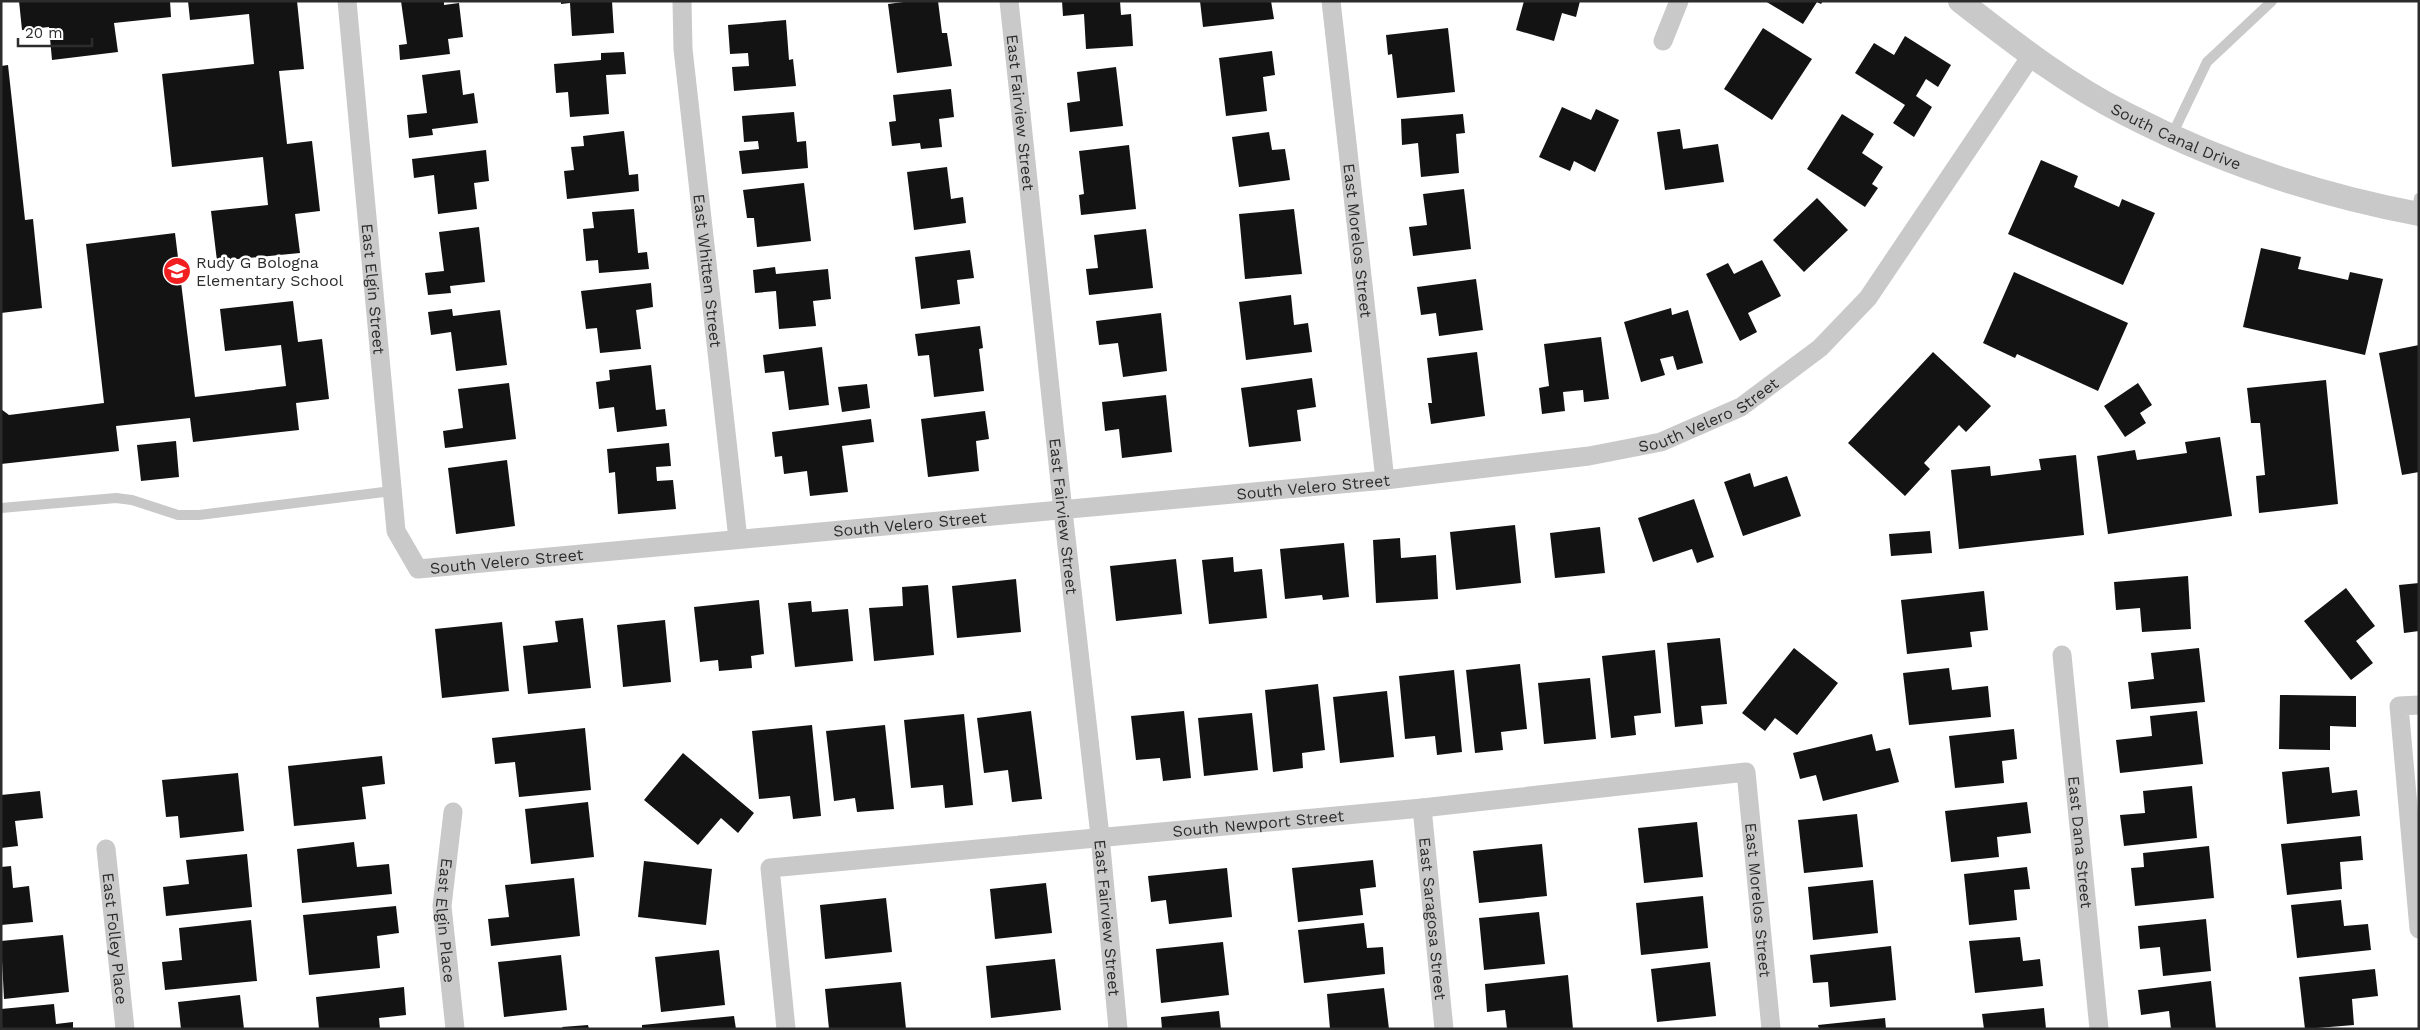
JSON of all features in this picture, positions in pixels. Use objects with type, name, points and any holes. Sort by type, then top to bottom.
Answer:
[{"type":"street","name":"East Elgin Street","points":[[347,1],[396,531],[418,569]]},
{"type":"street","name":"East Whitten Street","points":[[682,1],[684,49],[738,539]]},
{"type":"street","name":"East Fairview Street","points":[[1009,1],[1063,511],[1100,836],[1118,1029]]},
{"type":"street","name":"East Morelos Street","points":[[1331,1],[1385,480]]},
{"type":"street","points":[[1664,41],[1679,1]]},
{"type":"street","name":"South Canal Drive","points":[[1960,1],[2031,56],[2125,114],[2230,160],[2280,178],[2334,194],[2418,209]]},
{"type":"street","name":"South Velero Street","points":[[418,569],[1385,480],[1589,456],[1662,442],[1741,407],[1820,348],[1868,298],[2031,56]]},
{"type":"street","name":"East Dana Street","points":[[2062,655],[2099,1029]]},
{"type":"street","points":[[2419,704],[2398,706],[2419,929]]},
{"type":"street","name":"East Morelos Street","points":[[1746,772],[1771,1029]]},
{"type":"street","name":"South Newport Street","points":[[786,1029],[770,868],[1100,836],[1422,808],[1746,772]]},
{"type":"street","name":"East Saragosa Street","points":[[1422,808],[1444,1029]]},
{"type":"street","name":"East Elgin Place","points":[[453,812],[442,906],[455,1029]]},
{"type":"street","name":"East Folley Place","points":[[106,849],[124,1029]]},
{"type":"lane","points":[[2172,135],[2206,62],[2272,1]]},
{"type":"lane","points":[[1,508],[116,498],[132,500],[178,515],[200,515],[392,490]]},
{"type":"building","points":[[19,1],[170,1],[171,17],[114,23],[118,52],[52,60],[49,27],[22,30]]},
{"type":"building","points":[[188,1],[297,1],[304,69],[279,71],[287,144],[312,141],[320,211],[295,214],[300,253],[217,261],[211,211],[268,205],[263,157],[172,167],[162,74],[254,64],[249,14],[190,20]]},
{"type":"building","points":[[401,1],[444,1],[444,5],[459,3],[463,37],[448,39],[450,54],[400,60],[399,45],[407,44]]},
{"type":"building","points":[[561,1],[612,1],[614,33],[572,36],[570,3],[561,4]]},
{"type":"building","points":[[911,1],[938,1],[942,33],[947,33],[952,66],[897,73],[888,4]]},
{"type":"building","points":[[1062,1],[1120,1],[1121,15],[1131,14],[1133,46],[1086,49],[1084,14],[1063,16]]},
{"type":"building","points":[[1200,1],[1271,1],[1274,19],[1203,27]]},
{"type":"building","points":[[1524,1],[1580,1],[1576,17],[1562,13],[1554,41],[1516,30]]},
{"type":"building","points":[[1765,1],[1823,1],[1821,4],[1817,2],[1803,24]]},
{"type":"building","points":[[786,20],[789,60],[793,59],[796,86],[734,91],[732,67],[749,66],[748,53],[730,54],[728,25]]},
{"type":"building","points":[[1448,28],[1455,92],[1397,98],[1392,54],[1388,55],[1386,35]]},
{"type":"building","points":[[1763,28],[1812,59],[1772,120],[1724,89]]},
{"type":"building","points":[[1905,36],[1951,65],[1938,87],[1926,79],[1916,96],[1932,107],[1914,137],[1893,123],[1905,105],[1855,73],[1874,43],[1894,55]]},
{"type":"building","points":[[1272,51],[1275,75],[1263,77],[1267,111],[1226,116],[1219,58]]},
{"type":"building","points":[[624,52],[626,74],[606,75],[609,114],[570,117],[568,92],[556,93],[554,64],[601,60],[601,53]]},
{"type":"building","points":[[8,65],[25,220],[33,219],[42,308],[1,313],[1,66]]},
{"type":"building","points":[[1116,67],[1123,126],[1070,132],[1067,103],[1080,101],[1077,72]]},
{"type":"building","points":[[460,70],[463,95],[474,93],[478,123],[432,129],[433,135],[409,138],[407,115],[427,113],[422,75]]},
{"type":"building","points":[[951,89],[954,117],[939,119],[942,147],[921,149],[920,143],[892,146],[889,122],[896,121],[893,95]]},
{"type":"building","points":[[1562,107],[1591,120],[1596,109],[1619,120],[1595,172],[1574,161],[1570,171],[1539,157]]},
{"type":"building","points":[[794,112],[797,142],[806,141],[808,168],[742,174],[739,151],[759,149],[758,141],[744,142],[742,116]]},
{"type":"building","points":[[1463,114],[1465,133],[1456,134],[1459,173],[1421,177],[1418,143],[1402,145],[1401,119]]},
{"type":"building","points":[[1842,114],[1874,134],[1862,153],[1883,167],[1872,184],[1878,188],[1865,207],[1807,169]]},
{"type":"building","points":[[1680,129],[1683,149],[1718,144],[1724,182],[1665,190],[1657,132]]},
{"type":"building","points":[[624,131],[629,175],[638,174],[639,191],[567,199],[564,171],[574,170],[571,147],[584,146],[583,136]]},
{"type":"building","points":[[1269,132],[1272,150],[1285,149],[1290,180],[1239,187],[1232,137]]},
{"type":"building","points":[[1129,145],[1136,209],[1081,215],[1079,195],[1084,194],[1079,151]]},
{"type":"building","points":[[486,150],[489,181],[474,183],[477,209],[438,214],[434,175],[414,178],[412,159]]},
{"type":"building","points":[[2041,160],[2078,176],[2074,187],[2119,207],[2122,199],[2155,213],[2123,285],[2008,234]]},
{"type":"building","points":[[947,167],[951,199],[963,197],[966,223],[914,230],[907,172]]},
{"type":"building","points":[[804,183],[811,241],[757,247],[754,218],[747,218],[743,190]]},
{"type":"building","points":[[1464,189],[1471,249],[1413,256],[1409,227],[1427,225],[1423,194]]},
{"type":"building","points":[[1817,198],[1848,230],[1804,272],[1773,240]]},
{"type":"building","points":[[634,209],[638,253],[647,252],[649,269],[599,273],[598,260],[586,261],[583,229],[594,228],[592,212]]},
{"type":"building","points":[[1294,209],[1302,274],[1245,279],[1239,214]]},
{"type":"building","points":[[479,227],[485,282],[450,286],[451,293],[428,295],[425,273],[444,271],[439,232]]},
{"type":"building","points":[[1146,229],[1153,288],[1089,295],[1086,269],[1098,268],[1094,235]]},
{"type":"building","points":[[175,233],[195,397],[286,386],[281,345],[225,351],[220,309],[293,301],[298,342],[322,339],[329,399],[296,403],[299,430],[193,442],[190,418],[116,426],[119,451],[1,464],[1,409],[9,415],[104,403],[86,244]]},
{"type":"building","points":[[2261,248],[2301,257],[2298,269],[2348,280],[2350,272],[2383,279],[2365,355],[2243,327]]},
{"type":"building","points":[[970,250],[974,278],[957,280],[960,304],[921,309],[915,257]]},
{"type":"building","points":[[1762,260],[1781,296],[1748,313],[1757,332],[1740,341],[1706,274],[1728,263],[1734,274]]},
{"type":"building","points":[[775,267],[776,274],[828,269],[831,299],[813,301],[816,326],[779,329],[776,291],[755,293],[753,270]]},
{"type":"building","points":[[2014,272],[2128,323],[2098,391],[2017,354],[2015,358],[1983,343]]},
{"type":"building","points":[[1476,279],[1483,330],[1439,336],[1436,313],[1421,315],[1417,287]]},
{"type":"building","points":[[651,283],[653,307],[636,310],[641,349],[600,353],[597,328],[586,329],[581,291]]},
{"type":"building","points":[[1291,295],[1294,325],[1308,323],[1312,352],[1246,360],[1239,302]]},
{"type":"building","points":[[1671,308],[1672,315],[1688,310],[1703,363],[1677,370],[1673,356],[1660,359],[1665,375],[1641,382],[1624,322]]},
{"type":"building","points":[[452,309],[453,316],[500,310],[507,365],[456,371],[451,332],[431,335],[428,312]]},
{"type":"building","points":[[1161,313],[1167,371],[1123,377],[1118,343],[1099,345],[1096,321]]},
{"type":"building","points":[[980,326],[983,348],[979,349],[984,391],[934,397],[929,355],[918,356],[915,334]]},
{"type":"building","points":[[1601,337],[1609,399],[1584,402],[1583,390],[1563,392],[1565,411],[1542,414],[1539,388],[1549,386],[1544,344]]},
{"type":"building","points":[[2419,345],[2419,472],[2402,475],[2379,353]]},
{"type":"building","points":[[822,347],[829,405],[789,410],[784,371],[765,373],[763,355]]},
{"type":"building","points":[[1477,352],[1485,416],[1431,424],[1428,403],[1432,403],[1427,358]]},
{"type":"building","points":[[1933,352],[1991,406],[1966,432],[1959,425],[1924,463],[1930,469],[1905,496],[1848,443]]},
{"type":"building","points":[[651,365],[656,410],[665,409],[667,426],[617,432],[614,407],[599,409],[596,382],[610,380],[609,370]]},
{"type":"building","points":[[1312,378],[1316,407],[1297,410],[1301,441],[1249,447],[1241,388]]},
{"type":"building","points":[[2326,380],[2338,504],[2259,513],[2256,476],[2265,475],[2260,423],[2251,423],[2247,388]]},
{"type":"building","points":[[509,383],[516,439],[445,448],[443,431],[463,428],[458,389]]},
{"type":"building","points":[[2138,383],[2152,405],[2140,413],[2146,423],[2125,437],[2104,406]]},
{"type":"building","points":[[867,384],[870,408],[842,412],[838,387]]},
{"type":"building","points":[[1166,395],[1172,452],[1122,458],[1119,429],[1105,431],[1102,402]]},
{"type":"building","points":[[985,411],[989,439],[976,441],[979,471],[928,477],[921,419]]},
{"type":"building","points":[[871,419],[874,442],[842,446],[848,492],[810,496],[807,471],[784,474],[782,456],[775,457],[772,432]]},
{"type":"building","points":[[2220,437],[2232,516],[2108,534],[2097,456],[2135,450],[2137,460],[2187,453],[2185,442]]},
{"type":"building","points":[[176,441],[179,477],[141,481],[137,445]]},
{"type":"building","points":[[669,443],[671,466],[656,467],[657,481],[673,480],[676,509],[618,514],[615,472],[609,473],[607,449]]},
{"type":"building","points":[[2076,455],[2084,535],[1959,549],[1951,470],[1990,466],[1991,476],[2041,470],[2039,459]]},
{"type":"building","points":[[507,460],[515,526],[456,534],[448,468]]},
{"type":"building","points":[[1750,473],[1754,487],[1787,476],[1801,516],[1743,536],[1724,482]]},
{"type":"building","points":[[1694,499],[1714,557],[1697,563],[1692,549],[1653,562],[1638,518]]},
{"type":"building","points":[[1515,525],[1521,583],[1456,590],[1450,532]]},
{"type":"building","points":[[1600,527],[1605,573],[1555,578],[1550,533]]},
{"type":"building","points":[[1930,531],[1932,553],[1891,556],[1889,534]]},
{"type":"building","points":[[1400,538],[1401,558],[1436,555],[1438,599],[1376,603],[1373,540]]},
{"type":"building","points":[[1344,543],[1349,597],[1323,600],[1322,595],[1285,599],[1280,549]]},
{"type":"building","points":[[1233,557],[1234,572],[1262,569],[1267,618],[1209,624],[1202,560]]},
{"type":"building","points":[[1176,559],[1182,614],[1116,621],[1110,566]]},
{"type":"building","points":[[2188,576],[2191,629],[2142,632],[2140,608],[2116,610],[2114,582]]},
{"type":"building","points":[[1016,579],[1021,632],[957,638],[952,586]]},
{"type":"building","points":[[2419,583],[2419,631],[2404,633],[2399,585]]},
{"type":"building","points":[[928,585],[934,655],[874,661],[869,608],[903,606],[902,587]]},
{"type":"building","points":[[2346,588],[2375,626],[2356,641],[2373,663],[2351,680],[2304,621]]},
{"type":"building","points":[[1984,591],[1988,630],[1970,632],[1972,647],[1907,654],[1901,600]]},
{"type":"building","points":[[759,600],[764,654],[751,656],[752,668],[719,671],[718,660],[700,662],[694,607]]},
{"type":"building","points":[[811,601],[812,612],[848,609],[853,661],[795,667],[788,603]]},
{"type":"building","points":[[583,618],[591,688],[528,694],[523,646],[558,642],[555,621]]},
{"type":"building","points":[[665,620],[671,682],[623,687],[617,625]]},
{"type":"building","points":[[502,622],[509,691],[442,698],[435,629]]},
{"type":"building","points":[[1720,638],[1727,704],[1701,706],[1703,724],[1675,727],[1667,643]]},
{"type":"building","points":[[1794,648],[1838,683],[1797,735],[1775,718],[1765,731],[1742,713]]},
{"type":"building","points":[[2199,648],[2205,702],[2131,709],[2128,682],[2154,679],[2151,653]]},
{"type":"building","points":[[1655,650],[1661,713],[1634,716],[1636,735],[1611,738],[1602,656]]},
{"type":"building","points":[[1520,664],[1527,729],[1501,732],[1503,750],[1475,753],[1466,670]]},
{"type":"building","points":[[1949,668],[1952,690],[1988,686],[1991,717],[1909,725],[1903,673]]},
{"type":"building","points":[[1454,670],[1462,752],[1437,755],[1435,736],[1405,739],[1399,676]]},
{"type":"building","points":[[1590,678],[1596,739],[1544,744],[1538,683]]},
{"type":"building","points":[[1318,684],[1325,750],[1302,753],[1303,768],[1273,772],[1265,690]]},
{"type":"building","points":[[1387,691],[1394,757],[1340,763],[1333,697]]},
{"type":"building","points":[[2280,695],[2356,696],[2356,727],[2330,726],[2330,750],[2279,749]]},
{"type":"building","points":[[1031,711],[1042,799],[1012,802],[1008,770],[984,773],[977,718]]},
{"type":"building","points":[[1184,711],[1191,778],[1163,781],[1160,758],[1136,760],[1131,716]]},
{"type":"building","points":[[2197,711],[2203,764],[2120,773],[2116,740],[2152,736],[2150,716]]},
{"type":"building","points":[[1252,713],[1258,770],[1204,776],[1198,718]]},
{"type":"building","points":[[964,714],[973,805],[945,808],[943,785],[911,788],[904,720]]},
{"type":"building","points":[[812,725],[821,816],[793,819],[790,796],[759,799],[752,731]]},
{"type":"building","points":[[885,725],[894,809],[857,812],[855,798],[834,801],[826,731]]},
{"type":"building","points":[[585,728],[591,790],[519,797],[515,762],[495,764],[492,738]]},
{"type":"building","points":[[2014,729],[2017,759],[2002,761],[2004,783],[1955,788],[1949,736]]},
{"type":"building","points":[[1872,734],[1876,751],[1890,748],[1899,782],[1823,801],[1816,775],[1800,779],[1793,753]]},
{"type":"building","points":[[683,753],[754,813],[738,833],[721,818],[698,845],[644,800]]},
{"type":"building","points":[[382,756],[385,784],[362,787],[366,819],[294,826],[288,766]]},
{"type":"building","points":[[2329,767],[2332,793],[2357,790],[2360,816],[2287,824],[2282,772]]},
{"type":"building","points":[[238,773],[244,831],[180,838],[178,816],[166,817],[162,780]]},
{"type":"building","points":[[2192,786],[2197,838],[2124,846],[2120,815],[2145,813],[2143,791]]},
{"type":"building","points":[[40,791],[43,818],[15,821],[18,846],[1,848],[1,795]]},
{"type":"building","points":[[588,802],[594,857],[531,864],[525,809]]},
{"type":"building","points":[[2027,802],[2031,833],[1997,837],[1999,857],[1951,862],[1945,811]]},
{"type":"building","points":[[1857,814],[1863,867],[1804,873],[1798,820]]},
{"type":"building","points":[[1697,822],[1703,877],[1644,883],[1638,828]]},
{"type":"building","points":[[2361,836],[2363,860],[2340,862],[2342,889],[2287,895],[2281,844]]},
{"type":"building","points":[[354,842],[357,867],[389,864],[392,894],[302,903],[297,849]]},
{"type":"building","points":[[1542,844],[1547,896],[1479,903],[1473,851]]},
{"type":"building","points":[[2209,846],[2214,898],[2135,906],[2131,868],[2144,867],[2143,853]]},
{"type":"building","points":[[247,854],[252,907],[166,916],[163,887],[189,884],[186,860]]},
{"type":"building","points":[[1373,860],[1376,887],[1360,889],[1363,915],[1298,922],[1292,868]]},
{"type":"building","points":[[644,861],[712,869],[706,925],[638,917]]},
{"type":"building","points":[[11,866],[13,888],[29,886],[33,922],[1,925],[1,867]]},
{"type":"building","points":[[2027,867],[2030,889],[2014,890],[2017,920],[1969,925],[1964,874]]},
{"type":"building","points":[[1227,868],[1232,917],[1169,924],[1166,900],[1151,902],[1148,876]]},
{"type":"building","points":[[574,878],[580,936],[491,946],[488,919],[509,917],[505,885]]},
{"type":"building","points":[[1873,880],[1878,933],[1813,940],[1808,887]]},
{"type":"building","points":[[1046,883],[1052,933],[995,939],[990,889]]},
{"type":"building","points":[[1703,896],[1708,948],[1641,955],[1636,903]]},
{"type":"building","points":[[886,898],[892,952],[825,959],[820,905]]},
{"type":"building","points":[[2341,900],[2344,926],[2368,924],[2371,950],[2297,958],[2291,905]]},
{"type":"building","points":[[396,906],[399,933],[377,936],[380,968],[309,975],[303,915]]},
{"type":"building","points":[[1539,912],[1545,964],[1484,970],[1479,918]]},
{"type":"building","points":[[2206,919],[2211,971],[2163,976],[2160,947],[2140,949],[2138,926]]},
{"type":"building","points":[[251,920],[257,981],[165,990],[162,962],[182,960],[179,928]]},
{"type":"building","points":[[1364,923],[1367,948],[1383,947],[1385,974],[1304,983],[1298,930]]},
{"type":"building","points":[[63,935],[69,992],[4,999],[1,941]]},
{"type":"building","points":[[2020,937],[2023,961],[2040,959],[2043,986],[1975,993],[1969,941]]},
{"type":"building","points":[[1223,942],[1229,995],[1161,1003],[1156,949]]},
{"type":"building","points":[[1891,946],[1896,1000],[1830,1007],[1828,982],[1813,983],[1810,955]]},
{"type":"building","points":[[719,950],[725,1005],[661,1012],[655,957]]},
{"type":"building","points":[[561,955],[567,1010],[504,1017],[498,962]]},
{"type":"building","points":[[1055,959],[1061,1010],[991,1018],[986,966]]},
{"type":"building","points":[[1710,962],[1716,1016],[1657,1022],[1651,969]]},
{"type":"building","points":[[2375,969],[2378,996],[2352,999],[2354,1025],[2305,1029],[2299,977]]},
{"type":"building","points":[[1568,975],[1573,1029],[1507,1029],[1505,1010],[1487,1012],[1485,984]]},
{"type":"building","points":[[2211,981],[2216,1029],[2171,1029],[2169,1011],[2141,1015],[2138,990]]},
{"type":"building","points":[[901,982],[906,1029],[829,1029],[825,989]]},
{"type":"building","points":[[404,987],[406,1015],[379,1018],[380,1029],[319,1029],[316,997]]},
{"type":"building","points":[[1384,988],[1389,1029],[1330,1029],[1327,994]]},
{"type":"building","points":[[240,995],[244,1029],[181,1029],[178,1002]]},
{"type":"building","points":[[54,1004],[56,1024],[73,1022],[73,1029],[1,1029],[1,1009]]},
{"type":"building","points":[[2044,1008],[2046,1029],[1984,1029],[1982,1014]]},
{"type":"building","points":[[1219,1011],[1221,1029],[1162,1029],[1161,1017]]},
{"type":"building","points":[[734,1016],[736,1029],[642,1029],[642,1025]]},
{"type":"building","points":[[1885,1018],[1886,1029],[1819,1029],[1818,1025]]},
{"type":"building","points":[[588,1025],[589,1029],[563,1029],[562,1027]]},
{"type":"place","name":"Rudy G Bologna Elementary School","points":[[177,271]]}]
